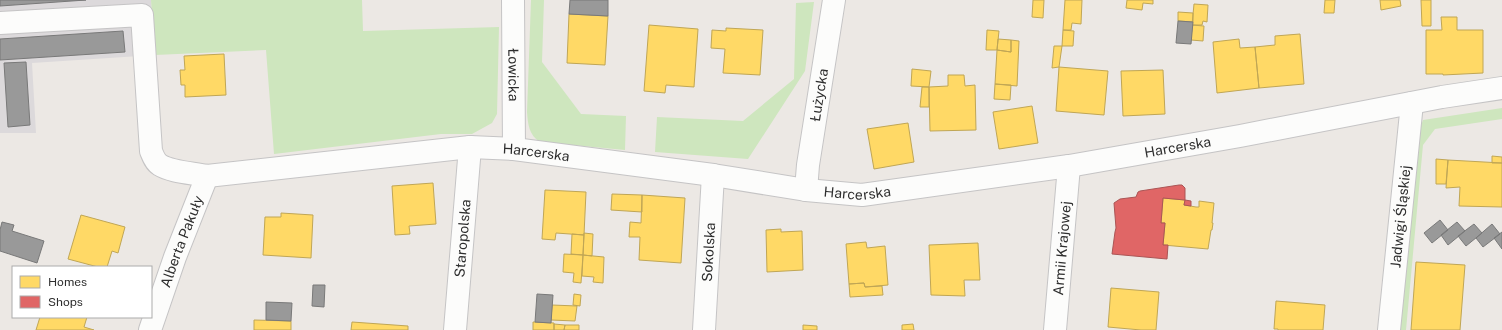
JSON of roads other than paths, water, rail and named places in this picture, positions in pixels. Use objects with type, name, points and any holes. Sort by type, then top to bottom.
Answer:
[{"type":"street","name":"Łowicka","points":[[514,0],[514,149]]},
{"type":"street","name":"Łużycka","points":[[806,190],[808,165],[834,0]]},
{"type":"street","name":"Harcerska","points":[[0,23],[142,15],[150,151],[159,164],[169,168],[208,176],[470,147],[514,149],[713,175],[806,190],[862,195],[1069,166],[1502,88]]},
{"type":"street","name":"Jadwigi Śląskiej","points":[[1389,330],[1412,103]]},
{"type":"street","name":"Staropolska","points":[[455,330],[470,147]]},
{"type":"street","name":"Armii Krajowej","points":[[1055,330],[1069,166]]},
{"type":"street","name":"Sokolska","points":[[704,330],[713,175]]},
{"type":"street","name":"Alberta Pakuły","points":[[150,330],[175,257],[208,176]]}]
